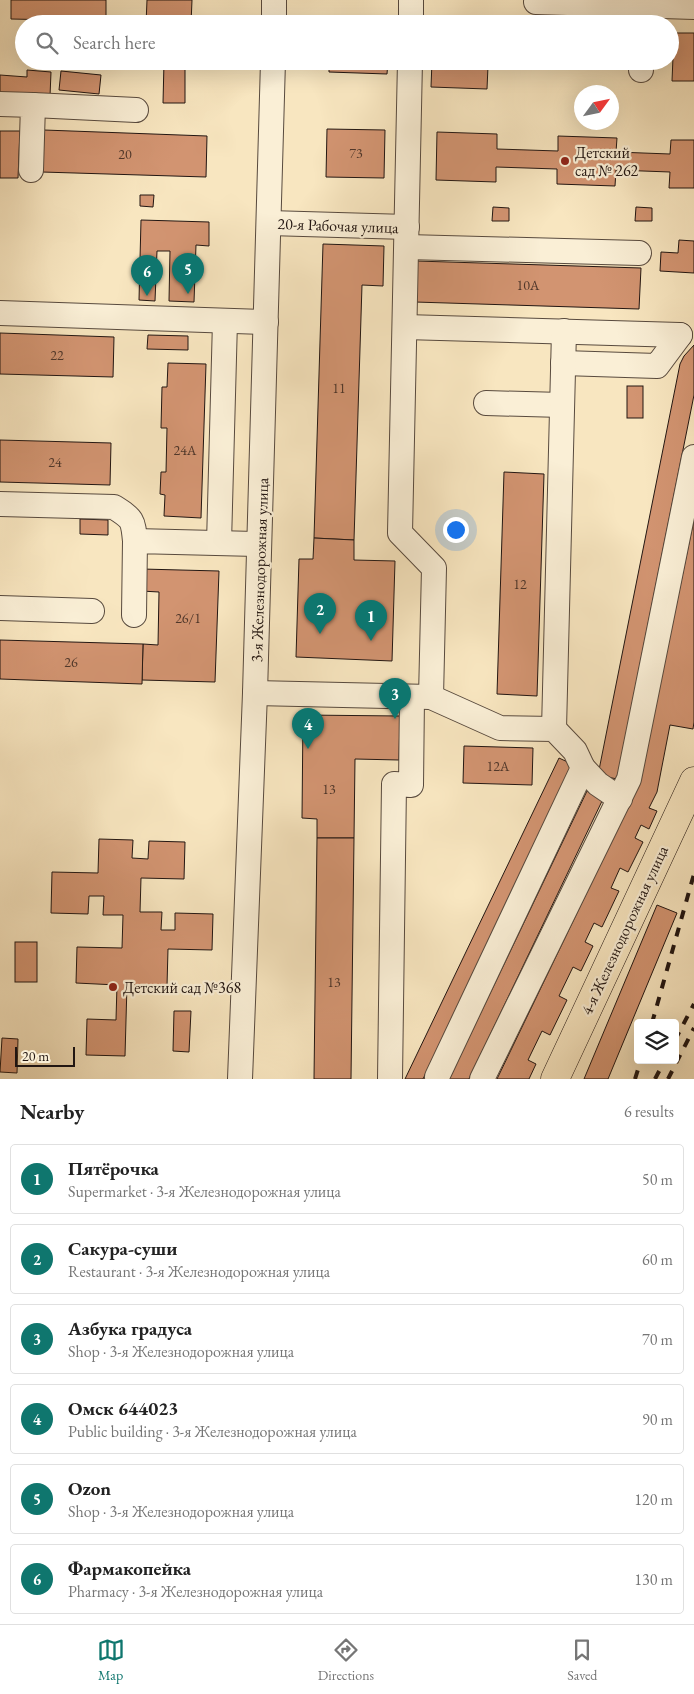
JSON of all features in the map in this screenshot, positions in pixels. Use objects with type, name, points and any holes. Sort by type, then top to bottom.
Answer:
[{"type":"main road","name":"4-я Железнодорожная улица","points":[[555,1079],[694,781]]},
{"type":"street","points":[[274,0],[274,15]]},
{"type":"street","points":[[411,0],[411,15]]},
{"type":"street","points":[[536,2],[643,10],[694,7]]},
{"type":"street","name":"3-я Железнодорожная улица","points":[[240,1079],[255,693],[273,70]]},
{"type":"street","points":[[390,1079],[394,784],[411,784],[422,697],[434,568],[400,533],[410,70]]},
{"type":"street","points":[[0,104],[136,110]]},
{"type":"street","points":[[31,170],[33,105]]},
{"type":"street","name":"20-я Рабочая улица","points":[[269,223],[407,237],[639,253]]},
{"type":"street","points":[[0,313],[266,322]]},
{"type":"street","points":[[219,543],[226,320]]},
{"type":"street","points":[[405,327],[680,335],[656,366],[563,363]]},
{"type":"street","points":[[554,730],[564,332]]},
{"type":"street","points":[[486,403],[562,405]]},
{"type":"street","points":[[482,1079],[629,778],[694,456]]},
{"type":"street","points":[[0,504],[114,508],[127,515],[134,523],[134,615]]},
{"type":"street","points":[[135,541],[259,544]]},
{"type":"street","points":[[0,608],[92,611]]},
{"type":"street","points":[[255,693],[422,697],[500,728],[554,730],[575,751],[583,768],[598,784],[620,799]]},
{"type":"street","points":[[437,1077],[583,768]]},
{"type":"building","points":[[11,0],[106,0],[106,15],[15,15],[15,19],[11,19]]},
{"type":"building","points":[[147,0],[192,0],[191,15],[146,15]]},
{"type":"building","points":[[679,33],[694,33],[694,81],[672,81],[672,70],[679,70]]},
{"type":"building","points":[[27,70],[51,72],[50,96],[0,94],[0,75],[27,77]]},
{"type":"building","points":[[164,70],[185,70],[185,103],[163,103]]},
{"type":"building","points":[[329,70],[387,70],[387,74],[329,72]]},
{"type":"building","points":[[432,70],[488,70],[487,89],[431,87]]},
{"type":"building","points":[[61,71],[101,75],[99,94],[59,90]]},
{"type":"building","points":[[327,129],[385,130],[384,178],[326,177]]},
{"type":"building","points":[[44,130],[207,136],[206,177],[42,172]]},
{"type":"building","points":[[0,131],[20,131],[18,178],[0,178]]},
{"type":"building","name":"Детский сад № 262","points":[[437,132],[497,134],[497,149],[558,151],[558,136],[617,138],[616,152],[670,154],[671,140],[694,140],[694,188],[669,188],[670,172],[616,170],[615,186],[557,184],[557,169],[496,167],[496,182],[436,180]]},
{"type":"building","points":[[140,195],[154,195],[153,207],[140,206]]},
{"type":"building","points":[[493,207],[509,208],[509,221],[492,221]]},
{"type":"building","points":[[636,207],[652,208],[652,221],[635,221]]},
{"type":"building","points":[[141,220],[209,222],[209,246],[196,245],[194,302],[169,301],[170,251],[157,251],[155,301],[139,300]]},
{"type":"building","points":[[679,240],[694,241],[694,273],[660,271],[661,252],[678,253]]},
{"type":"building","points":[[323,244],[384,246],[383,286],[362,285],[354,540],[314,538]]},
{"type":"building","points":[[416,261],[641,268],[639,309],[415,302]]},
{"type":"building","points":[[0,333],[114,337],[113,377],[0,374]]},
{"type":"building","points":[[148,335],[188,336],[188,350],[147,349]]},
{"type":"building","points":[[694,345],[694,395],[617,779],[598,775],[680,364],[684,356]]},
{"type":"building","points":[[168,363],[206,364],[201,518],[164,516],[165,495],[160,494],[161,472],[166,472],[167,428],[161,428],[162,387],[167,387]]},
{"type":"building","points":[[627,386],[643,386],[643,418],[627,418]]},
{"type":"building","points":[[0,440],[111,443],[110,485],[0,482]]},
{"type":"building","points":[[504,472],[544,474],[537,696],[497,694]]},
{"type":"building","points":[[80,519],[108,520],[108,535],[80,534]]},
{"type":"building","points":[[694,519],[693,729],[670,725],[657,792],[649,808],[657,811],[649,829],[641,825],[635,838],[643,842],[628,872],[620,868],[611,888],[619,891],[602,927],[594,923],[585,942],[593,946],[581,971],[573,967],[559,996],[567,1000],[550,1035],[542,1031],[528,1060],[536,1064],[529,1079],[497,1079],[639,784]]},
{"type":"building","points":[[314,538],[354,540],[354,560],[395,561],[392,661],[296,657],[299,559],[313,559]]},
{"type":"building","points":[[142,569],[219,571],[215,682],[142,680],[143,644],[158,645],[159,592],[141,591]]},
{"type":"building","points":[[0,640],[143,644],[142,684],[0,679]]},
{"type":"building","points":[[303,715],[400,716],[399,760],[355,759],[354,838],[317,838],[317,819],[302,818]]},
{"type":"building","points":[[464,746],[533,748],[532,785],[463,783]]},
{"type":"building","points":[[559,758],[574,765],[423,1079],[405,1079]]},
{"type":"building","points":[[587,791],[603,799],[469,1079],[449,1079]]},
{"type":"building","points":[[317,838],[354,838],[351,1079],[314,1079]]},
{"type":"building","points":[[99,839],[133,840],[132,858],[148,859],[149,841],[185,842],[184,879],[141,878],[140,912],[162,912],[161,930],[175,930],[175,913],[213,914],[212,950],[168,949],[167,986],[127,985],[125,1056],[86,1055],[87,1019],[116,1020],[117,985],[76,983],[77,947],[122,948],[123,915],[103,915],[104,896],[89,896],[88,914],[51,913],[52,872],[98,873]]},
{"type":"building","points":[[657,905],[677,913],[608,1079],[584,1079]]},
{"type":"building","points":[[15,942],[37,942],[37,982],[15,982]]},
{"type":"building","points":[[174,1011],[191,1011],[189,1052],[173,1051]]},
{"type":"building","points":[[2,1038],[18,1039],[17,1073],[0,1072]]},
{"type":"railway","points":[[653,1019],[694,874]]},
{"type":"railway","points":[[679,1032],[694,1004]]},
{"type":"railway","points":[[668,1079],[694,1028]]},
{"type":"railway","points":[[635,1079],[640,1064]]},
{"type":"railway","points":[[655,1079],[663,1064]]},
{"type":"place","name":"Детский сад № 262","points":[[565,161]]},
{"type":"place","name":"Ozon","points":[[188,294]]},
{"type":"place","name":"Фармакопейка","points":[[147,296]]},
{"type":"place","name":"Сакура-суши","points":[[320,634]]},
{"type":"place","name":"Пятёрочка","points":[[371,641]]},
{"type":"place","name":"Азбука градуса","points":[[395,719]]},
{"type":"place","name":"Омск 644023","points":[[308,749]]},
{"type":"place","name":"Детский сад №368","points":[[113,987]]}]
